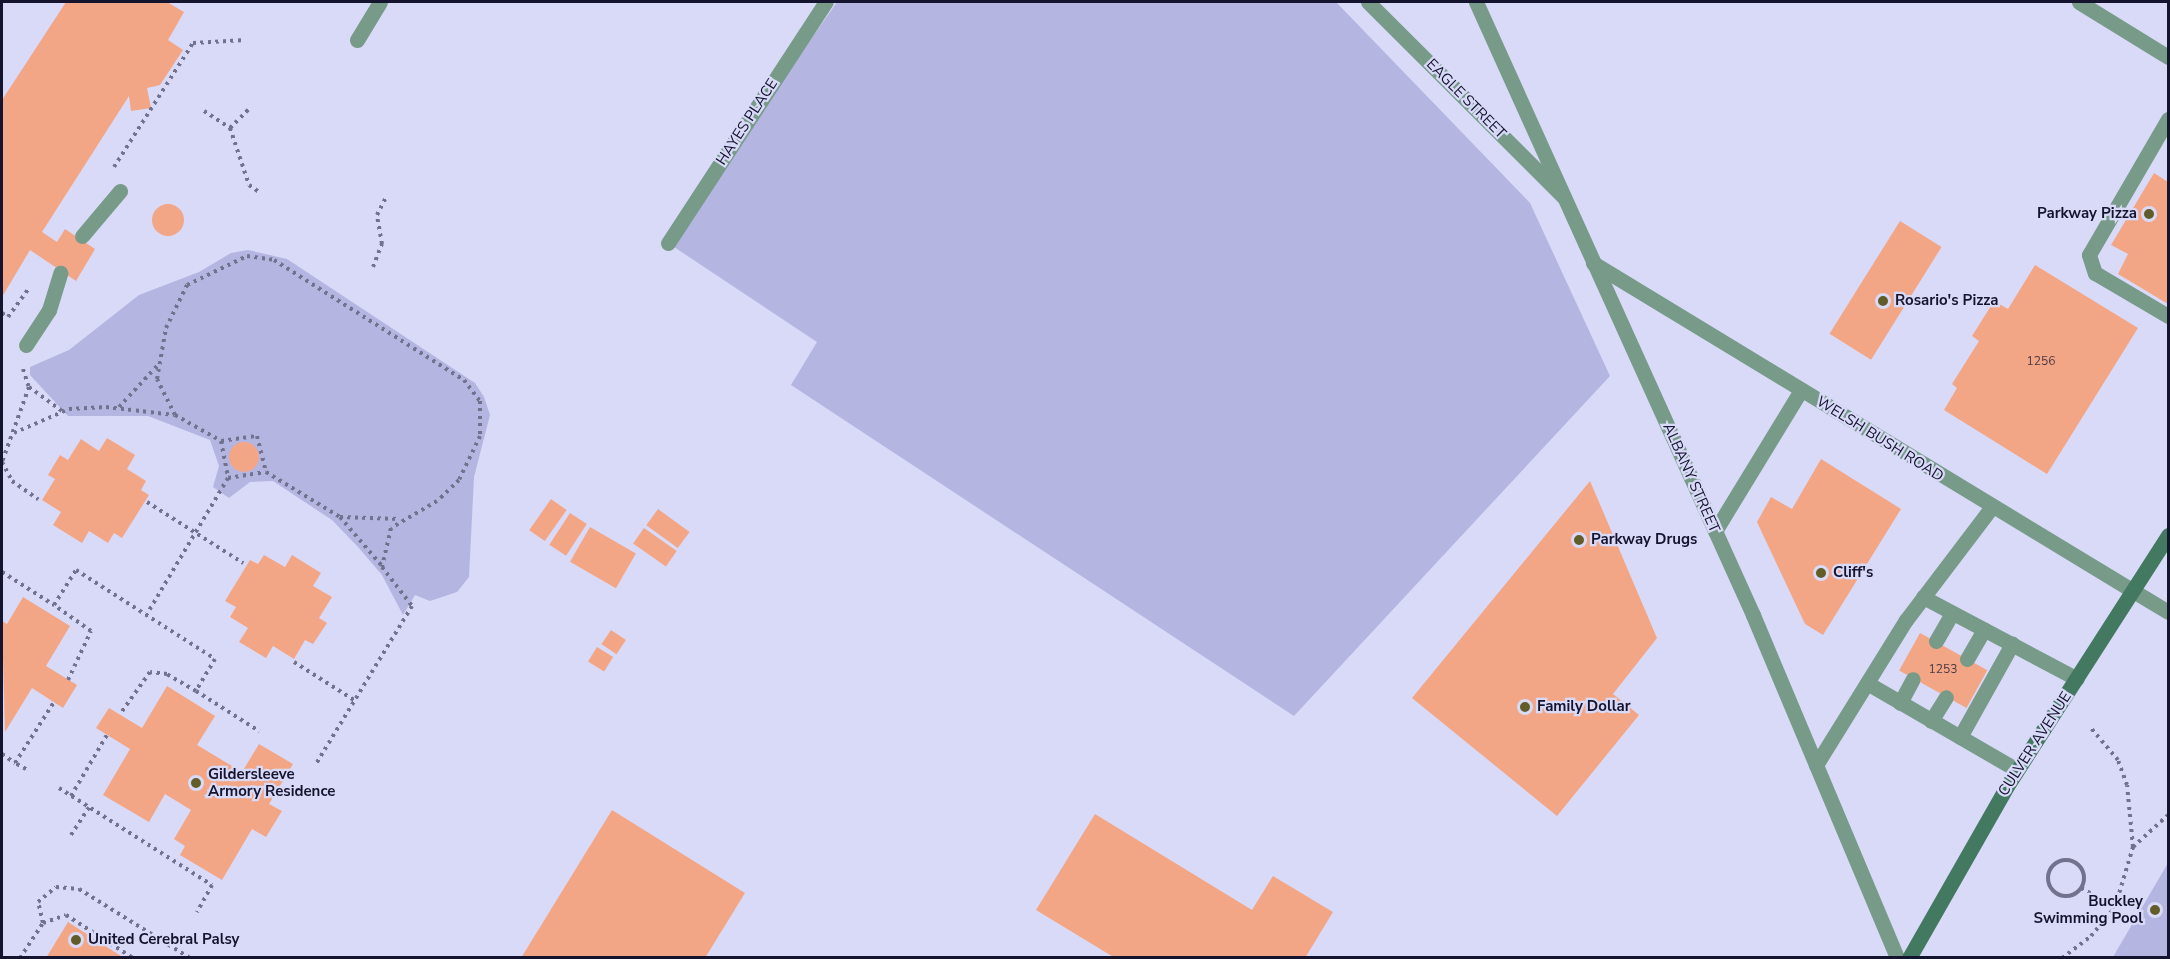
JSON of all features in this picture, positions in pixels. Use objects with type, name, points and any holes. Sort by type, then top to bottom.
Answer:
[{"type":"main road","name":"CULVER AVENUE","points":[[1909,957],[2017,771],[2167,540]]},
{"type":"street","points":[[357,40],[380,2]]},
{"type":"street","name":"HAYES PLACE","points":[[668,243],[826,2]]},
{"type":"street","name":"EAGLE STREET","points":[[1368,2],[1563,196]]},
{"type":"street","name":"ALBANY STREET","points":[[1476,2],[1715,531],[1897,957]]},
{"type":"street","points":[[2079,2],[2169,57]]},
{"type":"street","points":[[2169,119],[2089,255],[2095,273],[2169,316]]},
{"type":"street","points":[[82,236],[120,191]]},
{"type":"street","name":"WELSH BUSH ROAD","points":[[1593,263],[1991,508],[2169,612]]},
{"type":"street","points":[[26,345],[49,310],[60,273]]},
{"type":"street","points":[[1715,531],[1801,390]]},
{"type":"street","points":[[1816,765],[1923,597],[1991,508]]},
{"type":"street","points":[[1923,597],[2077,679]]},
{"type":"street","points":[[1935,641],[1952,613]]},
{"type":"street","points":[[1967,659],[1984,629]]},
{"type":"street","points":[[1960,737],[2012,644]]},
{"type":"street","points":[[1900,703],[1913,679]]},
{"type":"street","points":[[1867,683],[2017,771]]},
{"type":"street","points":[[1931,721],[1946,697]]},
{"type":"path","points":[[109,175],[193,44],[246,40]]},
{"type":"path","points":[[230,128],[250,108]]},
{"type":"path","points":[[204,111],[230,128],[249,185],[259,192]]},
{"type":"path","points":[[373,267],[382,244],[376,215],[387,195]]},
{"type":"path","points":[[175,415],[157,379],[161,342],[187,285],[231,260],[274,260],[464,380],[480,400],[480,436],[459,480],[437,501],[399,519],[391,528],[382,567]]},
{"type":"path","points":[[119,407],[157,366]]},
{"type":"path","points":[[23,369],[29,387],[62,412]]},
{"type":"path","points":[[29,387],[2,462],[6,474],[38,499]]},
{"type":"path","points":[[14,433],[62,412],[119,407],[175,415],[221,441],[257,436],[266,472]]},
{"type":"path","points":[[146,615],[228,478],[221,441]]},
{"type":"path","points":[[228,478],[266,472],[340,517],[412,606],[316,764]]},
{"type":"path","points":[[147,502],[243,563]]},
{"type":"path","points":[[340,517],[399,519]]},
{"type":"path","points":[[54,604],[76,570],[215,659],[196,692]]},
{"type":"path","points":[[2,572],[54,604],[91,632],[68,680]]},
{"type":"path","points":[[294,662],[354,700]]},
{"type":"path","points":[[120,714],[150,672],[167,674],[259,731]]},
{"type":"path","points":[[15,763],[54,702]]},
{"type":"path","points":[[2062,957],[2070,955],[2115,907],[2133,847],[2127,784],[2118,760],[2091,728]]},
{"type":"path","points":[[71,796],[107,735]]},
{"type":"path","points":[[2,754],[26,769]]},
{"type":"path","points":[[58,788],[212,885],[197,912]]},
{"type":"path","points":[[71,835],[89,807]]},
{"type":"path","points":[[2133,847],[2169,815]]},
{"type":"path","points":[[2080,888],[2084,876],[2074,862],[2057,862],[2049,870],[2048,882],[2059,894],[2080,888],[2115,907]]},
{"type":"path","points":[[42,923],[38,902],[56,887],[79,889],[190,957]]},
{"type":"path","points":[[20,957],[42,923],[66,915],[133,957]]},
{"type":"shaded area","points":[[837,2],[1336,2],[1530,203],[1610,376],[1294,716],[791,385],[817,342],[668,243]]},
{"type":"shaded area","points":[[248,250],[287,259],[475,383],[484,397],[490,415],[474,477],[469,577],[457,592],[430,601],[415,595],[403,615],[382,575],[332,520],[273,481],[250,482],[229,498],[213,487],[219,466],[210,440],[148,416],[68,416],[30,375],[30,367],[69,350],[139,295],[199,272],[231,253]]},
{"type":"shaded area","name":"Buckley Swimming Pool","points":[[2168,863],[2168,957],[2113,957]]},
{"type":"building","points":[[66,2],[167,2],[184,12],[168,40],[183,50],[160,85],[147,88],[151,108],[131,111],[129,96],[42,232],[57,242],[65,229],[95,249],[76,281],[30,250],[2,297],[2,100]]},
{"type":"building","name":"Parkway Pizza","points":[[2154,173],[2168,182],[2168,304],[2118,274],[2128,254],[2111,245]]},
{"type":"building","points":[[168,204],[179,209],[184,220],[179,231],[168,236],[157,231],[152,220],[157,209]]},
{"type":"building","name":"Rosario's Pizza","points":[[1900,221],[1942,247],[1871,360],[1830,334]]},
{"type":"building","points":[[2035,265],[2138,328],[2047,474],[1944,410],[1957,388],[1952,384],[1979,341],[1972,336],[1994,301],[2008,309]]},
{"type":"building","points":[[107,438],[135,455],[127,469],[146,481],[141,490],[149,495],[122,538],[114,533],[108,543],[89,531],[82,543],[53,525],[61,512],[42,500],[55,479],[48,475],[60,455],[68,460],[81,439],[99,451]]},
{"type":"building","points":[[244,442],[255,446],[259,457],[255,468],[244,472],[233,468],[229,457],[233,446]]},
{"type":"building","name":"Cliff's","points":[[1821,459],[1901,509],[1823,635],[1805,624],[1757,522],[1771,497],[1792,509]]},
{"type":"building","points":[[1590,481],[1657,638],[1613,694],[1639,715],[1557,816],[1412,698]]},
{"type":"building","points":[[551,499],[567,510],[545,541],[529,530]]},
{"type":"building","points":[[658,509],[690,532],[678,548],[646,525]]},
{"type":"building","points":[[570,513],[587,524],[566,556],[549,545]]},
{"type":"building","points":[[590,527],[636,554],[616,588],[570,562]]},
{"type":"building","points":[[644,528],[677,551],[666,567],[633,544]]},
{"type":"building","points":[[264,555],[285,567],[292,555],[321,573],[313,586],[332,597],[319,618],[327,623],[313,644],[305,640],[294,659],[273,646],[266,658],[239,642],[248,628],[230,617],[236,607],[225,601],[250,560],[258,564]]},
{"type":"building","points":[[23,597],[70,626],[46,666],[77,685],[63,708],[32,688],[5,732],[2,621],[7,624]]},
{"type":"building","points":[[611,630],[626,640],[616,654],[601,644]]},
{"type":"building","points":[[1920,633],[1987,670],[1966,708],[1899,671]]},
{"type":"building","points":[[597,647],[613,657],[604,671],[588,661]]},
{"type":"building","name":"Gildersleeve Armory Residence","points":[[167,686],[215,716],[197,745],[242,772],[259,744],[293,764],[269,804],[282,811],[266,837],[252,829],[222,880],[180,855],[185,846],[174,839],[191,810],[165,794],[149,822],[103,795],[130,749],[96,728],[109,708],[142,728]]},
{"type":"building","points":[[612,810],[745,893],[705,958],[521,958]]},
{"type":"building","points":[[1095,814],[1252,910],[1273,876],[1333,912],[1305,958],[1115,958],[1036,910]]},
{"type":"building","name":"United Cerebral Palsy","points":[[68,922],[124,958],[46,958]]},
{"type":"place","name":"Parkway Pizza","points":[[2149,214]]},
{"type":"place","name":"Rosario's Pizza","points":[[1883,301]]},
{"type":"place","name":"Parkway Drugs","points":[[1579,540]]},
{"type":"place","name":"Cliff's","points":[[1821,573]]},
{"type":"place","name":"Family Dollar","points":[[1525,707]]},
{"type":"place","name":"Gildersleeve Armory Residence","points":[[196,783]]},
{"type":"place","name":"Buckley Swimming Pool","points":[[2155,910]]},
{"type":"place","name":"United Cerebral Palsy","points":[[76,940]]}]
